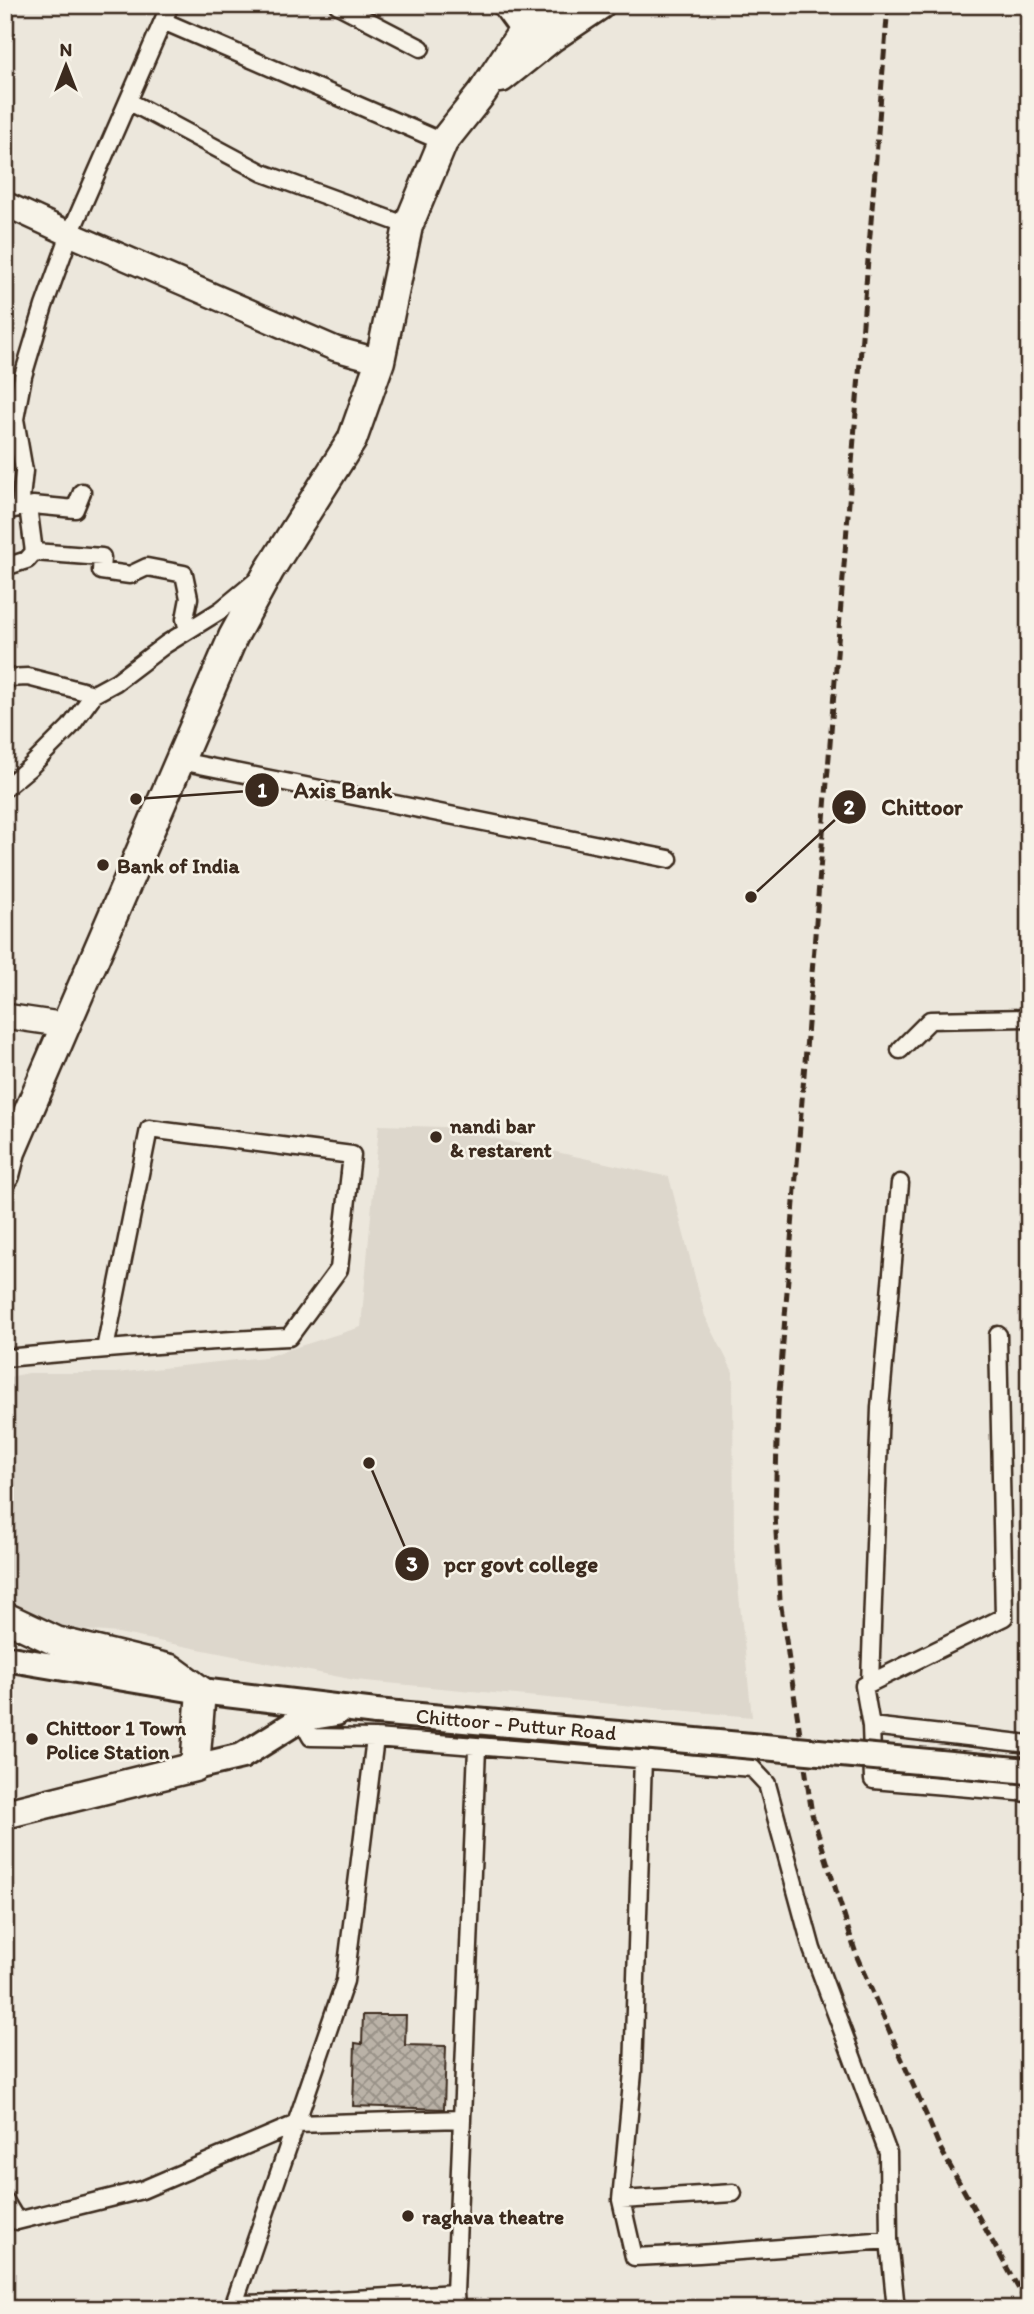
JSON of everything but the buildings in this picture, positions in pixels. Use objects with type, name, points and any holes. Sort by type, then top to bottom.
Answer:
[{"type":"highway","points":[[5,1175],[11,1152],[233,637],[269,571],[352,440],[380,361],[408,226],[443,142],[482,93],[523,31],[561,5]]},
{"type":"highway","points":[[482,93],[551,38],[600,5]]},
{"type":"highway","points":[[5,1617],[56,1641],[171,1669],[201,1691],[195,1767],[5,1814]]},
{"type":"main road","points":[[504,5],[523,31]]},
{"type":"main road","points":[[6,206],[336,349],[380,361]]},
{"type":"main road","points":[[5,1016],[66,1025]]},
{"type":"main road","name":"Chittoor - Puttur Road","points":[[5,1658],[295,1709],[367,1710],[1029,1770]]},
{"type":"main road","points":[[195,1767],[242,1756],[295,1709]]},
{"type":"street","points":[[338,5],[421,48]]},
{"type":"street","points":[[34,552],[18,508],[24,471],[13,456],[15,419],[11,412],[70,234],[167,13],[443,142]]},
{"type":"street","points":[[128,101],[263,173],[408,226]]},
{"type":"street","points":[[18,508],[75,509],[82,492]]},
{"type":"street","points":[[34,552],[102,557],[101,571],[130,575],[147,568],[184,574],[188,598],[185,619],[188,630]]},
{"type":"street","points":[[5,567],[27,560],[34,552]]},
{"type":"street","points":[[5,788],[70,727],[94,694],[116,682],[166,644],[220,610],[269,571]]},
{"type":"street","points":[[5,678],[28,677],[94,694]]},
{"type":"street","points":[[180,761],[668,859]]},
{"type":"street","points":[[900,1050],[930,1020],[1029,1018]]},
{"type":"street","points":[[5,1358],[105,1349],[198,1340],[289,1337],[338,1269],[352,1155],[149,1129],[105,1349]]},
{"type":"street","points":[[864,1686],[870,1682],[880,1408],[900,1183]]},
{"type":"street","points":[[864,1686],[1004,1618],[998,1335]]},
{"type":"street","points":[[864,1686],[871,1726],[873,1780],[1029,1793]]},
{"type":"street","points":[[295,1709],[311,1737],[375,1738],[752,1768],[767,1784],[813,1950],[888,2153],[889,2240],[896,2309]]},
{"type":"street","points":[[871,1726],[1029,1744]]},
{"type":"street","points":[[375,1738],[345,1980],[232,2306],[455,2301],[477,1748]]},
{"type":"street","points":[[643,1758],[633,2073],[621,2200],[634,2257],[889,2240]]},
{"type":"street","points":[[5,2200],[11,2221],[142,2190],[296,2124],[461,2119]]},
{"type":"street","points":[[621,2200],[733,2193]]},
{"type":"shaded area","points":[[379,1125],[443,1127],[669,1177],[705,1316],[733,1372],[734,1549],[752,1717],[355,1680],[118,1633],[22,1625],[5,1609],[5,1378],[28,1373],[116,1373],[265,1357],[361,1327]]},
{"type":"railway","points":[[888,5],[778,1406],[775,1515],[780,1600],[812,1814],[857,1957],[940,2148],[1029,2307]]},
{"type":"place","name":"Axis Bank","points":[[136,799]]},
{"type":"place","name":"Bank of India","points":[[103,865]]},
{"type":"place","name":"Chittoor","points":[[751,897]]},
{"type":"place","name":"nandi bar & restarent","points":[[436,1137]]},
{"type":"place","name":"pcr govt college","points":[[369,1463]]},
{"type":"place","name":"Chittoor 1 Town Police Station","points":[[32,1739]]},
{"type":"place","name":"raghava theatre","points":[[408,2216]]}]
